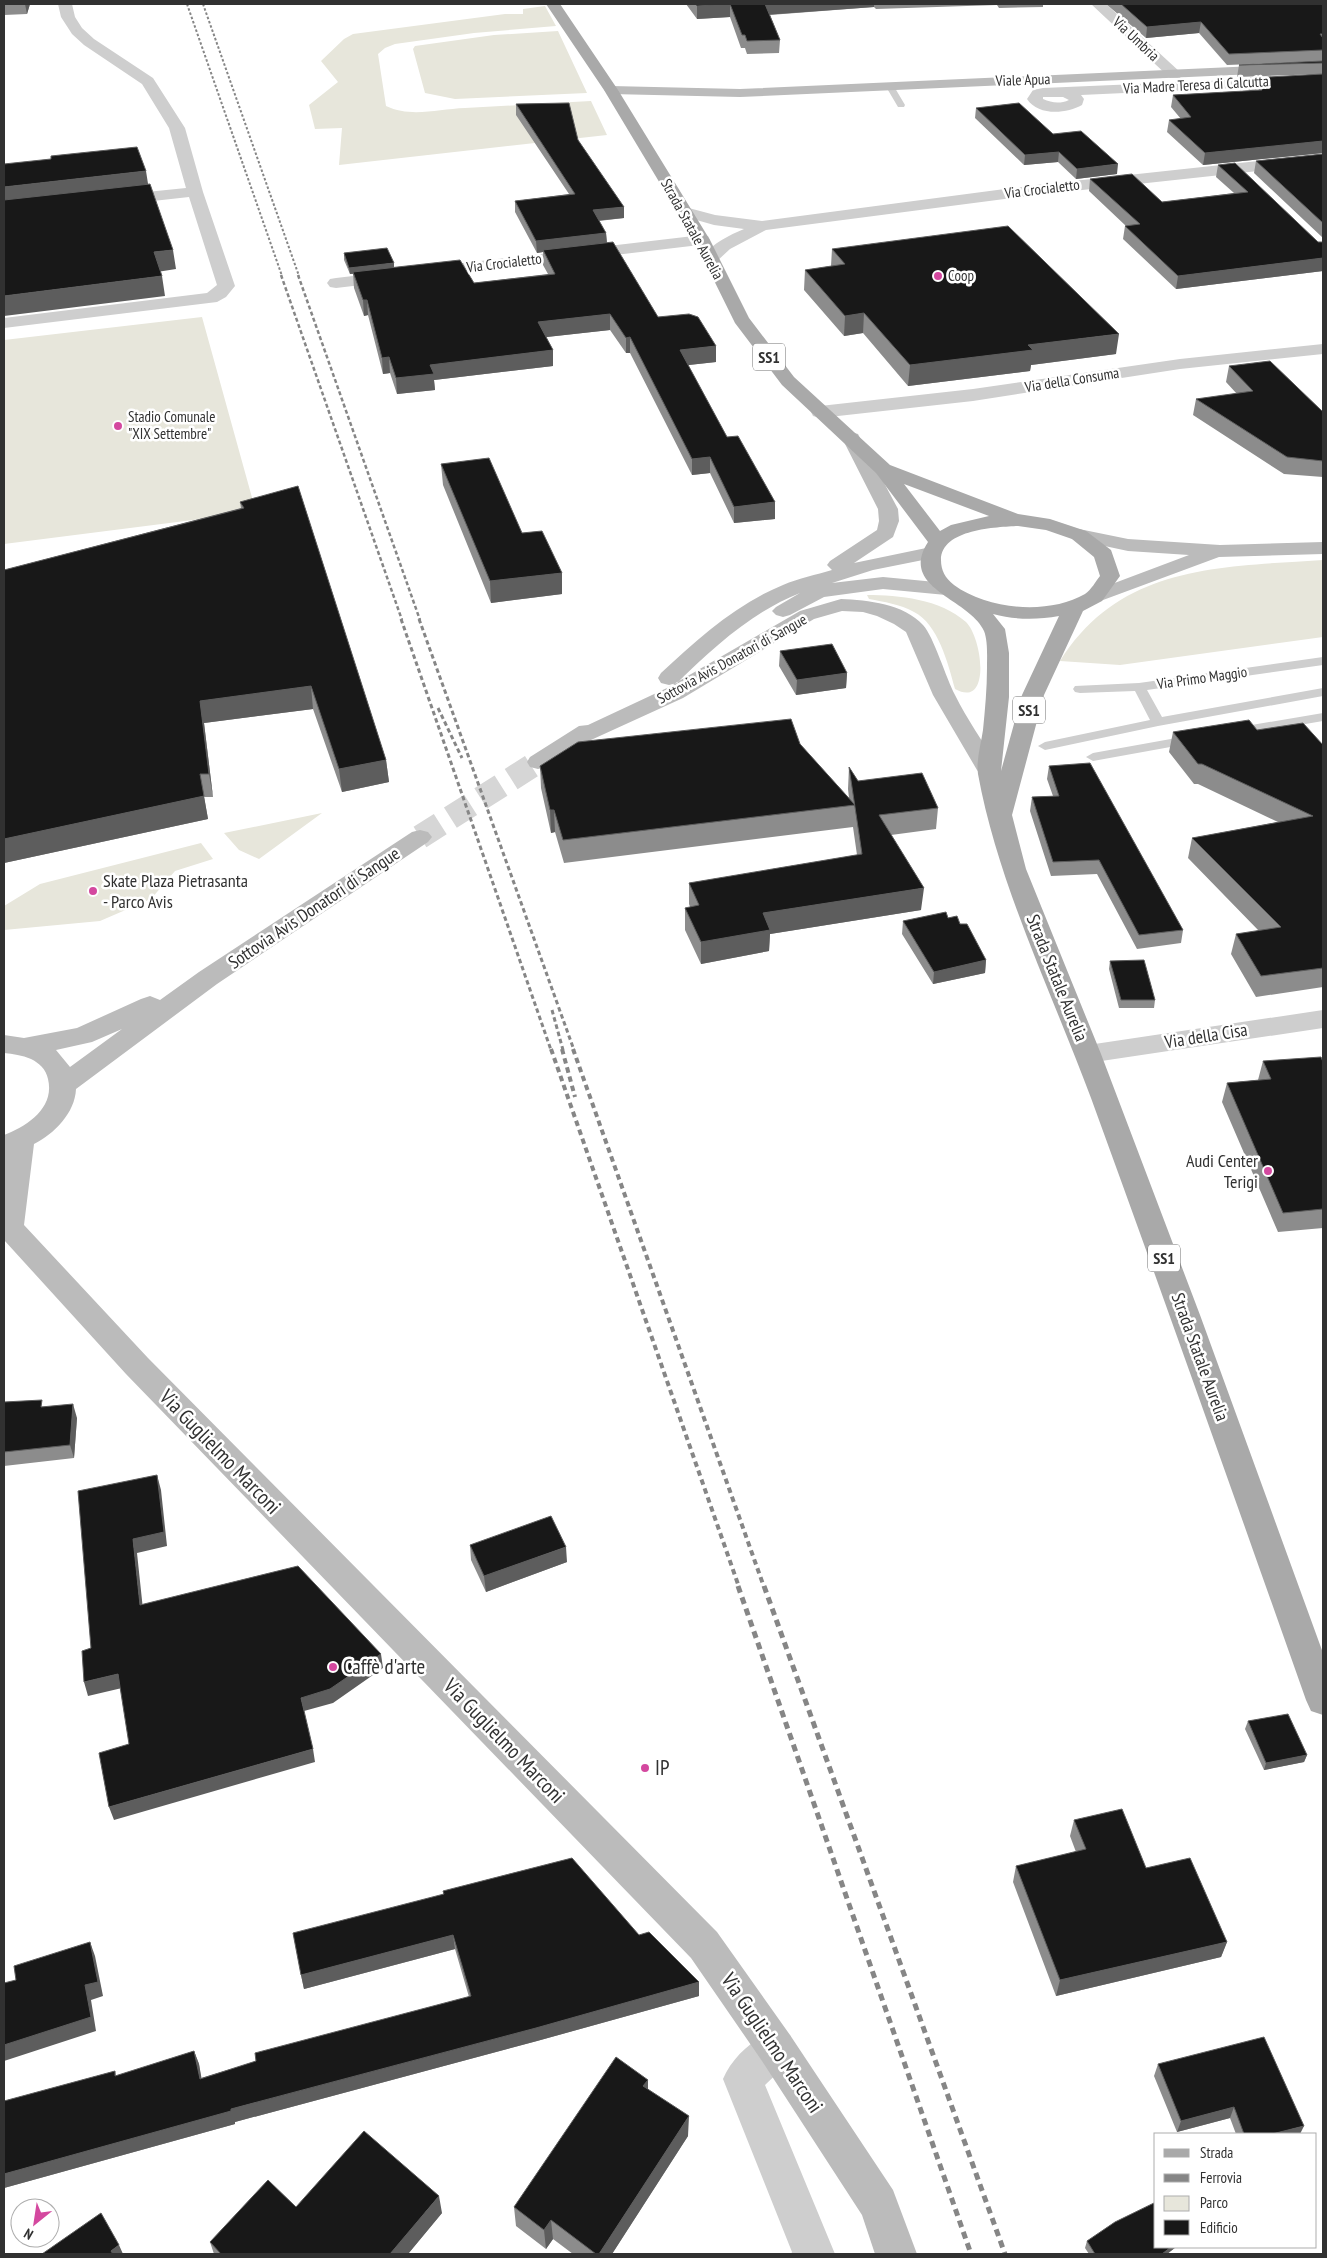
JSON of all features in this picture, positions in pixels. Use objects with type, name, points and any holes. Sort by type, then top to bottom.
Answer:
[{"type":"main road","name":"Strada Statale Aurelia","points":[[553,4],[611,90],[702,240],[741,319],[788,381],[883,470],[934,547]]},
{"type":"main road","name":"Strada Statale Aurelia","points":[[883,470],[1018,520]]},
{"type":"main road","points":[[1018,520],[1050,525],[1079,535],[1104,554],[1110,576],[1095,597],[1074,607],[1041,613],[1005,611],[971,603],[946,589],[931,571],[934,547],[958,529],[986,522],[1018,520]]},
{"type":"main road","name":"Strada Statale Aurelia","points":[[971,603],[994,629],[998,653],[998,697],[989,770],[1014,869],[1088,1054],[1185,1315],[1323,1700]]},
{"type":"main road","name":"SS1","points":[[1000,818],[1033,695],[1074,607]]},
{"type":"street","points":[[4,323],[211,298],[220,293],[226,286],[195,192],[177,128],[148,81],[89,42],[68,17],[65,4]]},
{"type":"street","name":"Via Umbria","points":[[1098,4],[1175,75]]},
{"type":"street","name":"Viale Apua","points":[[622,108],[675,98],[722,93],[1175,75],[1323,67]]},
{"type":"street","name":"Via Madre Teresa di Calcutta","points":[[1068,93],[1077,91],[1323,80]]},
{"type":"street","name":"Viale Apua","points":[[611,90],[722,93]]},
{"type":"street","name":"Via Crocialetto","points":[[685,212],[714,220],[762,226],[1036,190],[1323,159]]},
{"type":"street","points":[[1237,168],[1251,182]]},
{"type":"street","points":[[99,202],[195,192]]},
{"type":"street","name":"Via Crocialetto","points":[[710,258],[724,245],[762,226]]},
{"type":"street","name":"Via Crocialetto","points":[[336,283],[702,240]]},
{"type":"street","name":"Via della Consuma","points":[[820,412],[973,395],[1180,364],[1323,349]]},
{"type":"street","name":"Strada Statale Aurelia","points":[[792,589],[844,561],[886,533],[889,521],[888,509],[850,438]]},
{"type":"street","points":[[1079,535],[1128,544],[1220,551],[1323,548]]},
{"type":"street","name":"Sottovia Avis Donatori di Sangue","points":[[669,678],[710,640],[759,605],[792,589],[934,547]]},
{"type":"street","points":[[1095,597],[1220,551]]},
{"type":"street","name":"Sottovia Avis Donatori di Sangue","points":[[538,762],[669,678],[819,591],[883,583],[946,589]]},
{"type":"street","name":"Sottovia Avis Donatori di Sangue","points":[[571,741],[675,693],[807,615],[841,605],[863,606],[884,611],[902,619],[916,629],[944,695],[989,770]]},
{"type":"street","name":"Sottovia Avis Donatori di Sangue","points":[[64,1084],[208,978],[420,837]]},
{"type":"street","name":"Sottovia Avis Donatori di Sangue","points":[[14,1045],[83,1036],[208,978]]},
{"type":"street","name":"Via della Cisa","points":[[1088,1054],[1323,1019]]},
{"type":"street","points":[[14,1045],[44,1055],[58,1068],[64,1084]]},
{"type":"street","name":"Via Guglielmo Marconi","points":[[64,1084],[62,1099],[54,1114],[40,1128],[12,1143],[7,1226],[143,1373],[704,1945],[776,2048],[879,2204],[896,2254]]},
{"type":"street","points":[[776,2048],[743,2079],[813,2254]]},
{"type":"lane","points":[[889,85],[901,105]]},
{"type":"lane","name":"Via Primo Maggio","points":[[1080,689],[1138,687],[1323,660]]},
{"type":"lane","points":[[1138,687],[1158,722]]},
{"type":"lane","points":[[1045,746],[1158,722],[1323,692]]},
{"type":"lane","points":[[1093,758],[1323,717]]},
{"type":"green space","points":[[545,6],[556,26],[474,33],[395,44],[385,48],[378,54],[386,106],[405,112],[425,112],[591,101],[607,135],[339,165],[342,128],[315,129],[309,105],[338,82],[321,61],[344,39],[353,34],[505,14],[523,14],[523,9]]},
{"type":"green space","points":[[558,31],[587,93],[455,99],[425,93],[413,49],[415,46],[494,35]]},
{"type":"green space","name":"Stadio Comunale \"XIX Settembre\"","points":[[202,317],[256,512],[4,544],[4,340]]},
{"type":"green space","points":[[1323,560],[1323,637],[1120,665],[1060,661],[1085,629],[1112,605],[1143,588],[1176,577],[1211,569]]},
{"type":"green space","points":[[867,595],[906,597],[932,603],[956,614],[966,622],[977,642],[979,656],[979,681],[974,689],[967,693],[955,689],[941,645],[930,625],[914,612],[903,607],[869,599]]},
{"type":"green space","points":[[322,813],[259,859],[239,850],[224,833]]},
{"type":"green space","name":"Skate Plaza Pietrasanta - Parco Avis","points":[[201,843],[213,859],[175,871],[151,899],[100,921],[4,930],[4,906],[40,884]]},
{"type":"building","points":[[695,4],[730,4],[697,6]]},
{"type":"building","points":[[730,4],[765,4],[780,40],[747,41],[745,35],[742,35]]},
{"type":"building","points":[[1121,4],[1323,4],[1323,34],[1320,34],[1323,38],[1323,50],[1229,54],[1201,22],[1147,27]]},
{"type":"building","points":[[1323,61],[1323,63],[1239,65]]},
{"type":"building","points":[[1323,74],[1323,141],[1205,153],[1169,120],[1191,117],[1173,95],[1262,90],[1250,78]]},
{"type":"building","points":[[569,103],[578,140],[624,207],[593,210],[606,233],[536,241],[515,201],[575,194],[516,104]]},
{"type":"building","points":[[1019,103],[1053,134],[1081,131],[1118,164],[1077,169],[1059,152],[1025,155],[976,108]]},
{"type":"building","points":[[137,147],[146,171],[4,187],[4,164],[51,159],[51,156]]},
{"type":"building","points":[[1323,154],[1323,223],[1256,161]]},
{"type":"building","points":[[1235,163],[1318,242],[1323,242],[1323,258],[1178,276],[1125,226],[1140,224],[1090,179],[1132,174],[1162,202],[1248,192],[1218,165]]},
{"type":"building","points":[[150,184],[173,250],[154,252],[162,276],[4,296],[4,200]]},
{"type":"building","points":[[1008,226],[1119,334],[1028,345],[1033,350],[910,365],[864,313],[845,316],[805,270],[845,264],[832,249]]},
{"type":"building","points":[[613,242],[658,317],[689,314],[698,317],[716,346],[680,350],[727,437],[738,436],[775,502],[734,507],[710,457],[692,459],[630,337],[626,338],[610,314],[538,322],[553,350],[430,365],[434,374],[396,378],[389,357],[382,358],[367,300],[363,300],[353,272],[460,260],[474,283],[555,274],[543,250]]},
{"type":"building","points":[[387,248],[394,263],[349,268],[344,253]]},
{"type":"building","points":[[1270,361],[1323,412],[1323,461],[1287,457],[1196,399],[1253,391],[1229,366]]},
{"type":"building","points":[[489,458],[522,533],[542,531],[562,573],[490,581],[441,464]]},
{"type":"building","points":[[298,486],[386,760],[339,769],[311,686],[200,701],[209,774],[200,774],[204,796],[4,839],[4,570],[244,508],[240,502]]},
{"type":"building","points":[[832,644],[847,673],[797,680],[780,651]]},
{"type":"building","points":[[791,719],[800,744],[855,805],[563,840],[554,810],[550,810],[540,766],[578,742]]},
{"type":"building","points":[[1249,720],[1257,730],[1303,723],[1323,745],[1323,968],[1261,976],[1236,934],[1281,927],[1192,838],[1313,816],[1202,764],[1198,764],[1173,732]]},
{"type":"building","points":[[1090,763],[1183,930],[1139,935],[1099,860],[1053,862],[1032,797],[1059,796],[1049,766]]},
{"type":"building","points":[[849,767],[858,781],[922,773],[938,808],[879,815],[924,888],[763,913],[770,930],[701,942],[685,908],[699,905],[689,883],[862,854]]},
{"type":"building","points":[[946,912],[948,918],[957,916],[960,924],[967,924],[986,960],[934,972],[903,921]]},
{"type":"building","points":[[1144,960],[1155,1000],[1121,1000],[1110,961]]},
{"type":"building","points":[[1321,1057],[1323,1062],[1323,1209],[1283,1213],[1227,1083],[1271,1079],[1263,1061]]},
{"type":"building","points":[[42,1400],[41,1407],[73,1404],[70,1445],[4,1452],[4,1402]]},
{"type":"building","points":[[157,1475],[164,1532],[133,1539],[140,1605],[298,1566],[381,1654],[330,1689],[301,1698],[313,1749],[109,1807],[99,1753],[129,1744],[118,1674],[84,1682],[82,1651],[91,1648],[78,1491]]},
{"type":"building","points":[[551,1516],[566,1547],[484,1576],[470,1545]]},
{"type":"building","points":[[1288,1714],[1307,1755],[1266,1763],[1248,1721]]},
{"type":"building","points":[[1122,1809],[1146,1868],[1190,1858],[1227,1942],[1060,1980],[1016,1866],[1086,1849],[1074,1820]]},
{"type":"building","points":[[572,1858],[639,1935],[649,1932],[699,1982],[536,2028],[231,2109],[231,2111],[4,2174],[4,2101],[115,2071],[115,2076],[194,2051],[200,2079],[256,2061],[255,2053],[471,1996],[453,1935],[301,1975],[293,1933],[444,1894],[443,1891]]},
{"type":"building","points":[[90,1942],[98,1982],[85,1985],[91,2017],[4,2045],[4,1983],[16,1980],[14,1966]]},
{"type":"building","points":[[1264,2037],[1304,2126],[1276,2133],[1244,2133],[1234,2107],[1181,2121],[1158,2064]]},
{"type":"building","points":[[616,2057],[648,2080],[643,2086],[689,2116],[599,2254],[596,2254],[551,2220],[544,2230],[514,2207]]},
{"type":"building","points":[[364,2131],[439,2196],[390,2254],[221,2254],[210,2242],[268,2180],[296,2207]]},
{"type":"building","points":[[1154,2203],[1154,2248],[1170,2248],[1162,2254],[1095,2254],[1087,2241],[1115,2222]]},
{"type":"building","points":[[101,2213],[119,2245],[111,2251],[113,2254],[42,2254],[51,2248],[60,2248],[60,2241]]},
{"type":"tunnel","points":[[420,837],[538,762]]},
{"type":"railway","points":[[187,4],[282,276]]},
{"type":"railway","points":[[203,4],[299,276]]},
{"type":"railway","points":[[281,275],[402,620]]},
{"type":"railway","points":[[298,275],[420,620]]},
{"type":"railway","points":[[401,619],[551,1050]]},
{"type":"railway","points":[[419,619],[574,1050]]},
{"type":"railway","points":[[438,708],[462,758]]},
{"type":"railway","points":[[552,1010],[563,1050]]},
{"type":"railway","points":[[551,1049],[739,1587]]},
{"type":"railway","points":[[562,1049],[575,1097]]},
{"type":"railway","points":[[573,1049],[764,1587]]},
{"type":"railway","points":[[738,1586],[971,2254]]},
{"type":"railway","points":[[764,1586],[1005,2254]]},
{"type":"place","name":"Coop","points":[[938,276]]},
{"type":"place","name":"Stadio Comunale \"XIX Settembre\"","points":[[118,426]]},
{"type":"place","name":"Skate Plaza Pietrasanta - Parco Avis","points":[[93,891]]},
{"type":"place","name":"Audi Center Terigi","points":[[1268,1171]]},
{"type":"place","name":"Caffè d'arte","points":[[333,1667]]},
{"type":"place","name":"IP","points":[[645,1768]]}]
